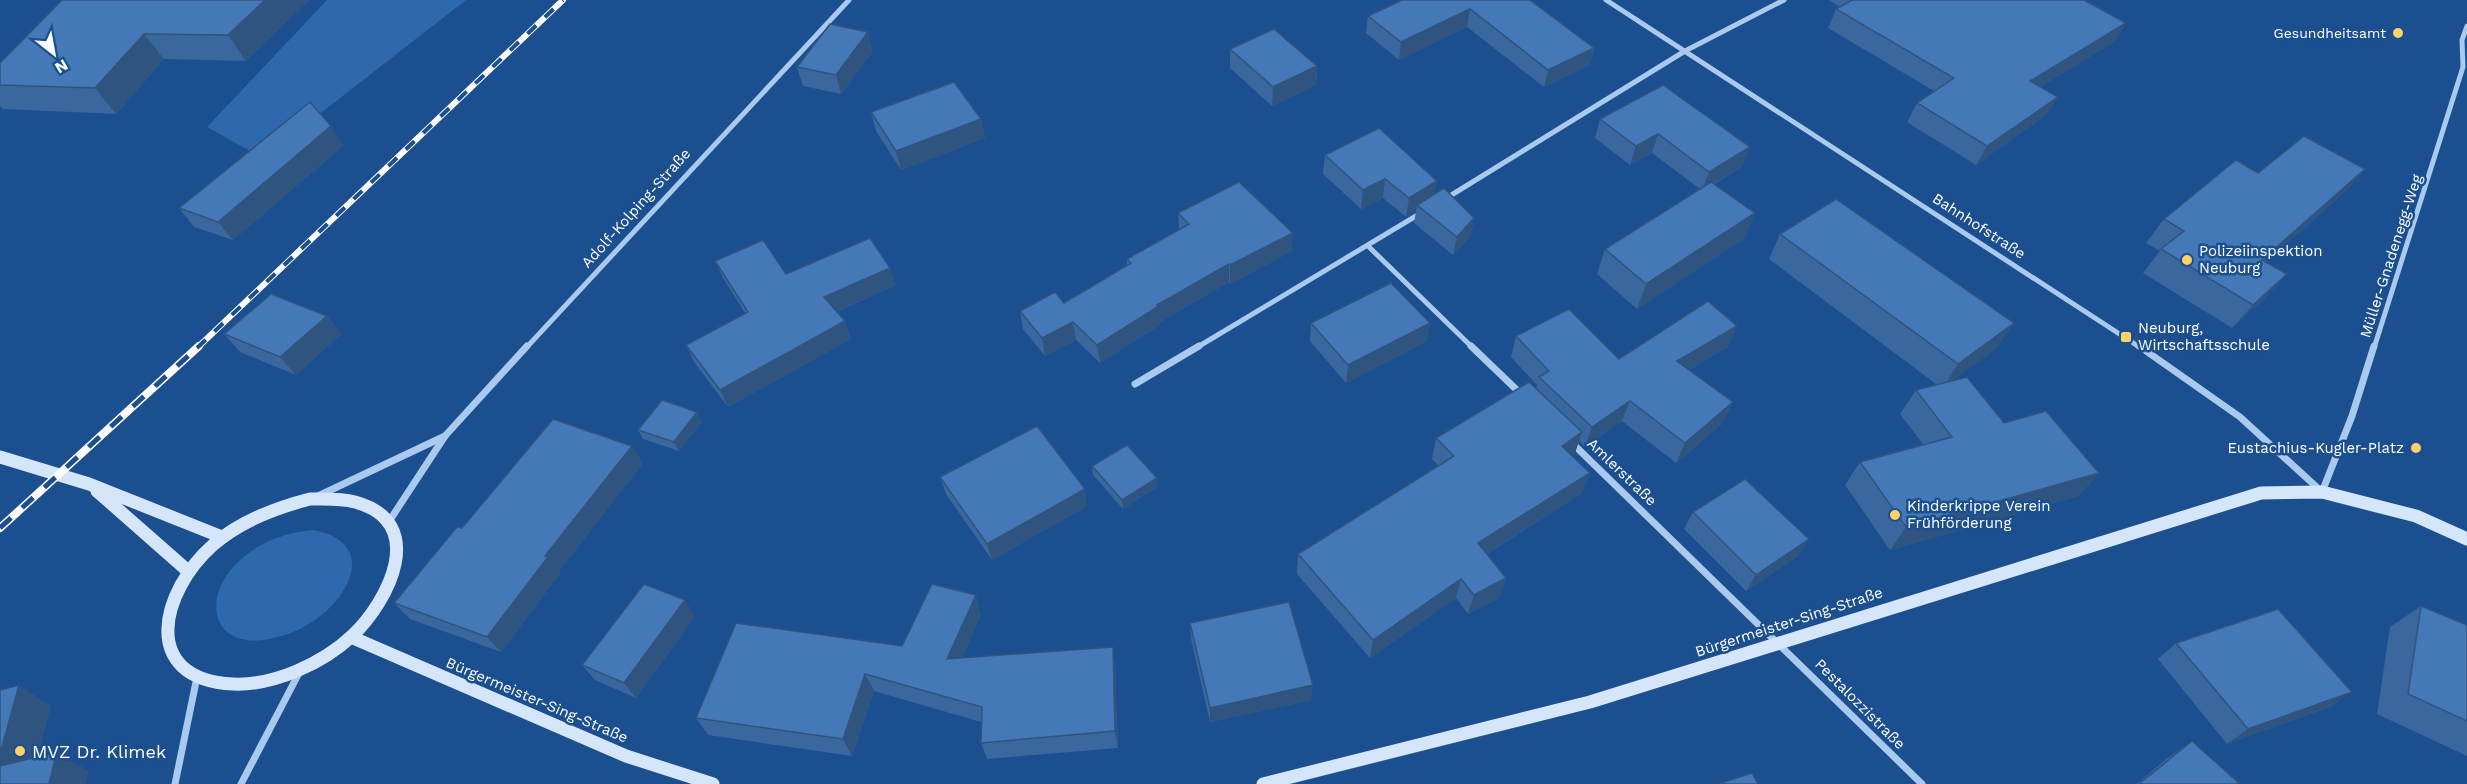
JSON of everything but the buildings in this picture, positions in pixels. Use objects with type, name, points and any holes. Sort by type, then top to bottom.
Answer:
[{"type":"main road","points":[[0,457],[89,484],[222,537]]},
{"type":"main road","points":[[89,484],[188,572]]},
{"type":"main road","points":[[2322,492],[2416,516],[2467,539]]},
{"type":"main road","name":"Bürgermeister-Sing-Straße","points":[[1263,784],[1590,702],[2261,493],[2322,492]]},
{"type":"main road","points":[[310,499],[343,499],[369,507],[388,524],[394,537],[396,568],[381,603],[351,637],[319,660],[273,679],[244,684],[219,683],[197,677],[181,666],[170,651],[166,633],[167,613],[188,572],[222,537],[250,519],[280,506],[310,499]]},
{"type":"main road","name":"Bürgermeister-Sing-Straße","points":[[351,637],[626,756],[713,784]]},
{"type":"street","name":"Adolf-Kolping-Straße","points":[[388,524],[445,436],[675,184],[849,0]]},
{"type":"street","name":"Bahnhofstraße","points":[[1606,0],[2135,343],[2240,417],[2322,492]]},
{"type":"street","points":[[1439,202],[1685,51],[1784,0]]},
{"type":"street","name":"Müller-Gnadenegg-Weg","points":[[2322,492],[2338,457],[2352,416],[2463,67],[2463,31],[2467,26]]},
{"type":"street","points":[[1135,384],[1429,208]]},
{"type":"street","points":[[1368,246],[1530,403]]},
{"type":"street","name":"Adolf-Kolping-Straße","points":[[310,499],[445,436]]},
{"type":"street","name":"Amlerstraße","points":[[1564,436],[1779,643]]},
{"type":"street","name":"Pestalozzistraße","points":[[1779,643],[1922,784]]},
{"type":"street","points":[[241,784],[301,669]]},
{"type":"street","points":[[175,784],[197,677]]},
{"type":"shaded area","points":[[327,0],[466,0],[263,158],[207,127]]},
{"type":"shaded area","points":[[313,530],[332,536],[344,544],[351,555],[352,568],[348,581],[331,607],[305,626],[278,637],[245,640],[232,635],[223,627],[218,617],[216,604],[225,578],[235,565],[243,557],[271,540]]},
{"type":"railway","points":[[197,348],[563,0]]},
{"type":"railway","points":[[0,528],[199,346]]},
{"type":"place","name":"Gesundheitsamt","points":[[2398,33]]},
{"type":"place","name":"Polizeiinspektion Neuburg","points":[[2187,260]]},
{"type":"place","name":"Neuburg, Wirtschaftsschule","points":[[2126,337]]},
{"type":"place","name":"Eustachius-Kugler-Platz","points":[[2416,448]]},
{"type":"place","name":"Kinderkrippe Verein Frühförderung","points":[[1895,515]]},
{"type":"place","name":"MVZ Dr. Klimek","points":[[20,751]]}]
